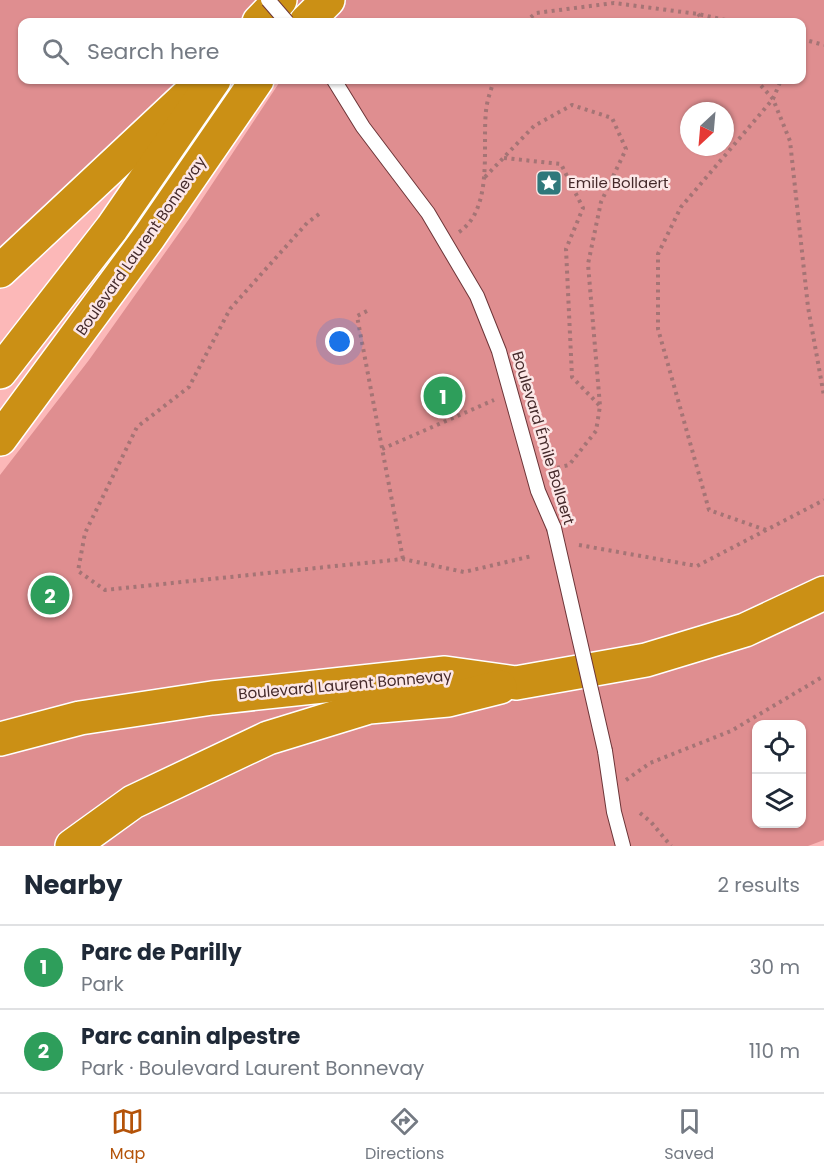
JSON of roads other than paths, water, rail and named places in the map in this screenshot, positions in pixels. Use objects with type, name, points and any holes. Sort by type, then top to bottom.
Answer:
[{"type":"highway","points":[[263,18],[280,0]]},
{"type":"highway","points":[[310,18],[328,0]]},
{"type":"highway","points":[[0,271],[179,102],[207,84]]},
{"type":"highway","points":[[0,372],[112,228],[210,84]]},
{"type":"highway","name":"Boulevard Laurent Bonnevay","points":[[0,439],[142,246],[254,84]]},
{"type":"highway","name":"Boulevard Laurent Bonnevay","points":[[0,738],[80,718],[213,698],[446,673],[516,682],[646,660],[745,630],[824,593]]},
{"type":"highway","points":[[72,846],[133,802],[268,738],[369,707],[448,700],[516,682]]},
{"type":"lane","points":[[268,0],[284,18]]},
{"type":"lane","name":"Boulevard Émile Bollaert","points":[[337,84],[363,127],[446,241],[477,296],[513,395],[533,473],[554,528],[605,751],[614,812],[622,846]]},
{"type":"place","name":"Emile Bollaert","points":[[549,183]]},
{"type":"place","name":"Parc de Parilly","points":[[443,396]]},
{"type":"place","name":"Parc canin alpestre","points":[[50,595]]}]
